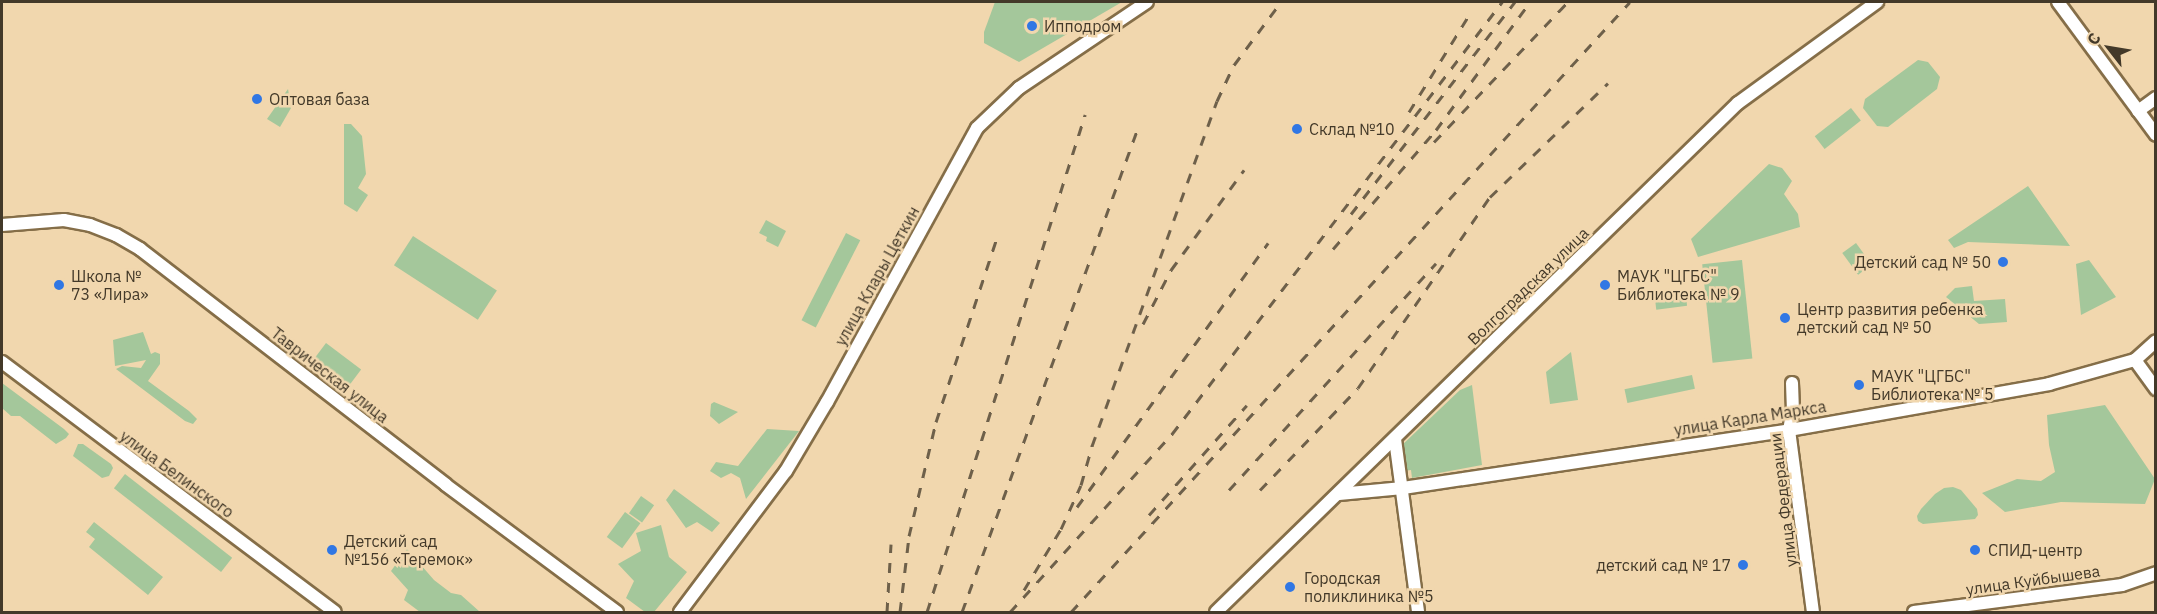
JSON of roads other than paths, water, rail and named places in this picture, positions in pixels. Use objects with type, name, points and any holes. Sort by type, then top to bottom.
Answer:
[{"type":"street","name":"улица Клары Цеткин","points":[[680,612],[786,471],[827,402],[977,128],[1019,88],[1148,2]]},
{"type":"street","name":"Волгоградская улица","points":[[1216,612],[1738,104],[1877,2]]},
{"type":"street","points":[[2058,2],[2156,135]]},
{"type":"street","points":[[2138,111],[2156,99]]},
{"type":"street","name":"Таврическая улица","points":[[2,225],[64,220],[90,225],[116,235],[140,249],[399,449],[617,612]]},
{"type":"street","name":"улица Карла Маркса","points":[[1339,494],[1403,488],[1789,430],[2049,384],[2135,360],[2156,341]]},
{"type":"street","points":[[2135,360],[2156,389]]},
{"type":"street","name":"улица Белинского","points":[[2,362],[335,612]]},
{"type":"street","name":"улица Федерации","points":[[1792,383],[1793,408],[1789,430],[1813,612]]},
{"type":"street","points":[[1395,439],[1418,612]]},
{"type":"street","name":"улица Куйбышева","points":[[1914,612],[2122,585],[2156,573]]},
{"type":"railway","points":[[1024,590],[1061,529],[1081,485],[1092,446],[1217,101],[1234,65],[1281,2]]},
{"type":"railway","points":[[1010,612],[1172,434],[1502,2]]},
{"type":"railway","points":[[1351,214],[1515,2]]},
{"type":"railway","points":[[1333,249],[1436,130],[1530,2]]},
{"type":"railway","points":[[1434,142],[1568,2]]},
{"type":"railway","points":[[1071,612],[1630,2]]},
{"type":"railway","points":[[1409,112],[1468,17]]},
{"type":"railway","points":[[1260,490],[1358,388],[1490,197],[1608,83]]},
{"type":"railway","points":[[927,612],[1085,115]]},
{"type":"railway","points":[[962,612],[1138,128]]},
{"type":"railway","points":[[1143,324],[1171,270],[1244,170]]},
{"type":"railway","points":[[900,612],[909,536],[936,422],[996,241]]},
{"type":"railway","points":[[1077,507],[1268,243]]},
{"type":"railway","points":[[1229,490],[1436,263]]},
{"type":"railway","points":[[1149,515],[1247,405]]},
{"type":"railway","points":[[887,612],[891,544]]},
{"type":"place","name":"Ипподром","points":[[1032,26]]},
{"type":"place","name":"Оптовая база","points":[[257,99]]},
{"type":"place","name":"Склад №10","points":[[1297,129]]},
{"type":"place","name":"Детский сад № 50","points":[[2003,262]]},
{"type":"place","name":"Школа № 73 «Лира»","points":[[59,285]]},
{"type":"place","name":"МАУК \"ЦГБС\" Библиотека № 9","points":[[1605,285]]},
{"type":"place","name":"Центр развития ребенка детский сад № 50","points":[[1785,318]]},
{"type":"place","name":"МАУК \"ЦГБС\" Библиотека № 5","points":[[1859,385]]},
{"type":"place","name":"Детский сад №156 «Теремок»","points":[[332,550]]},
{"type":"place","name":"СПИД-центр","points":[[1975,550]]},
{"type":"place","name":"детский сад № 17","points":[[1743,565]]},
{"type":"place","name":"Городская поликлиника №5","points":[[1290,587]]}]
